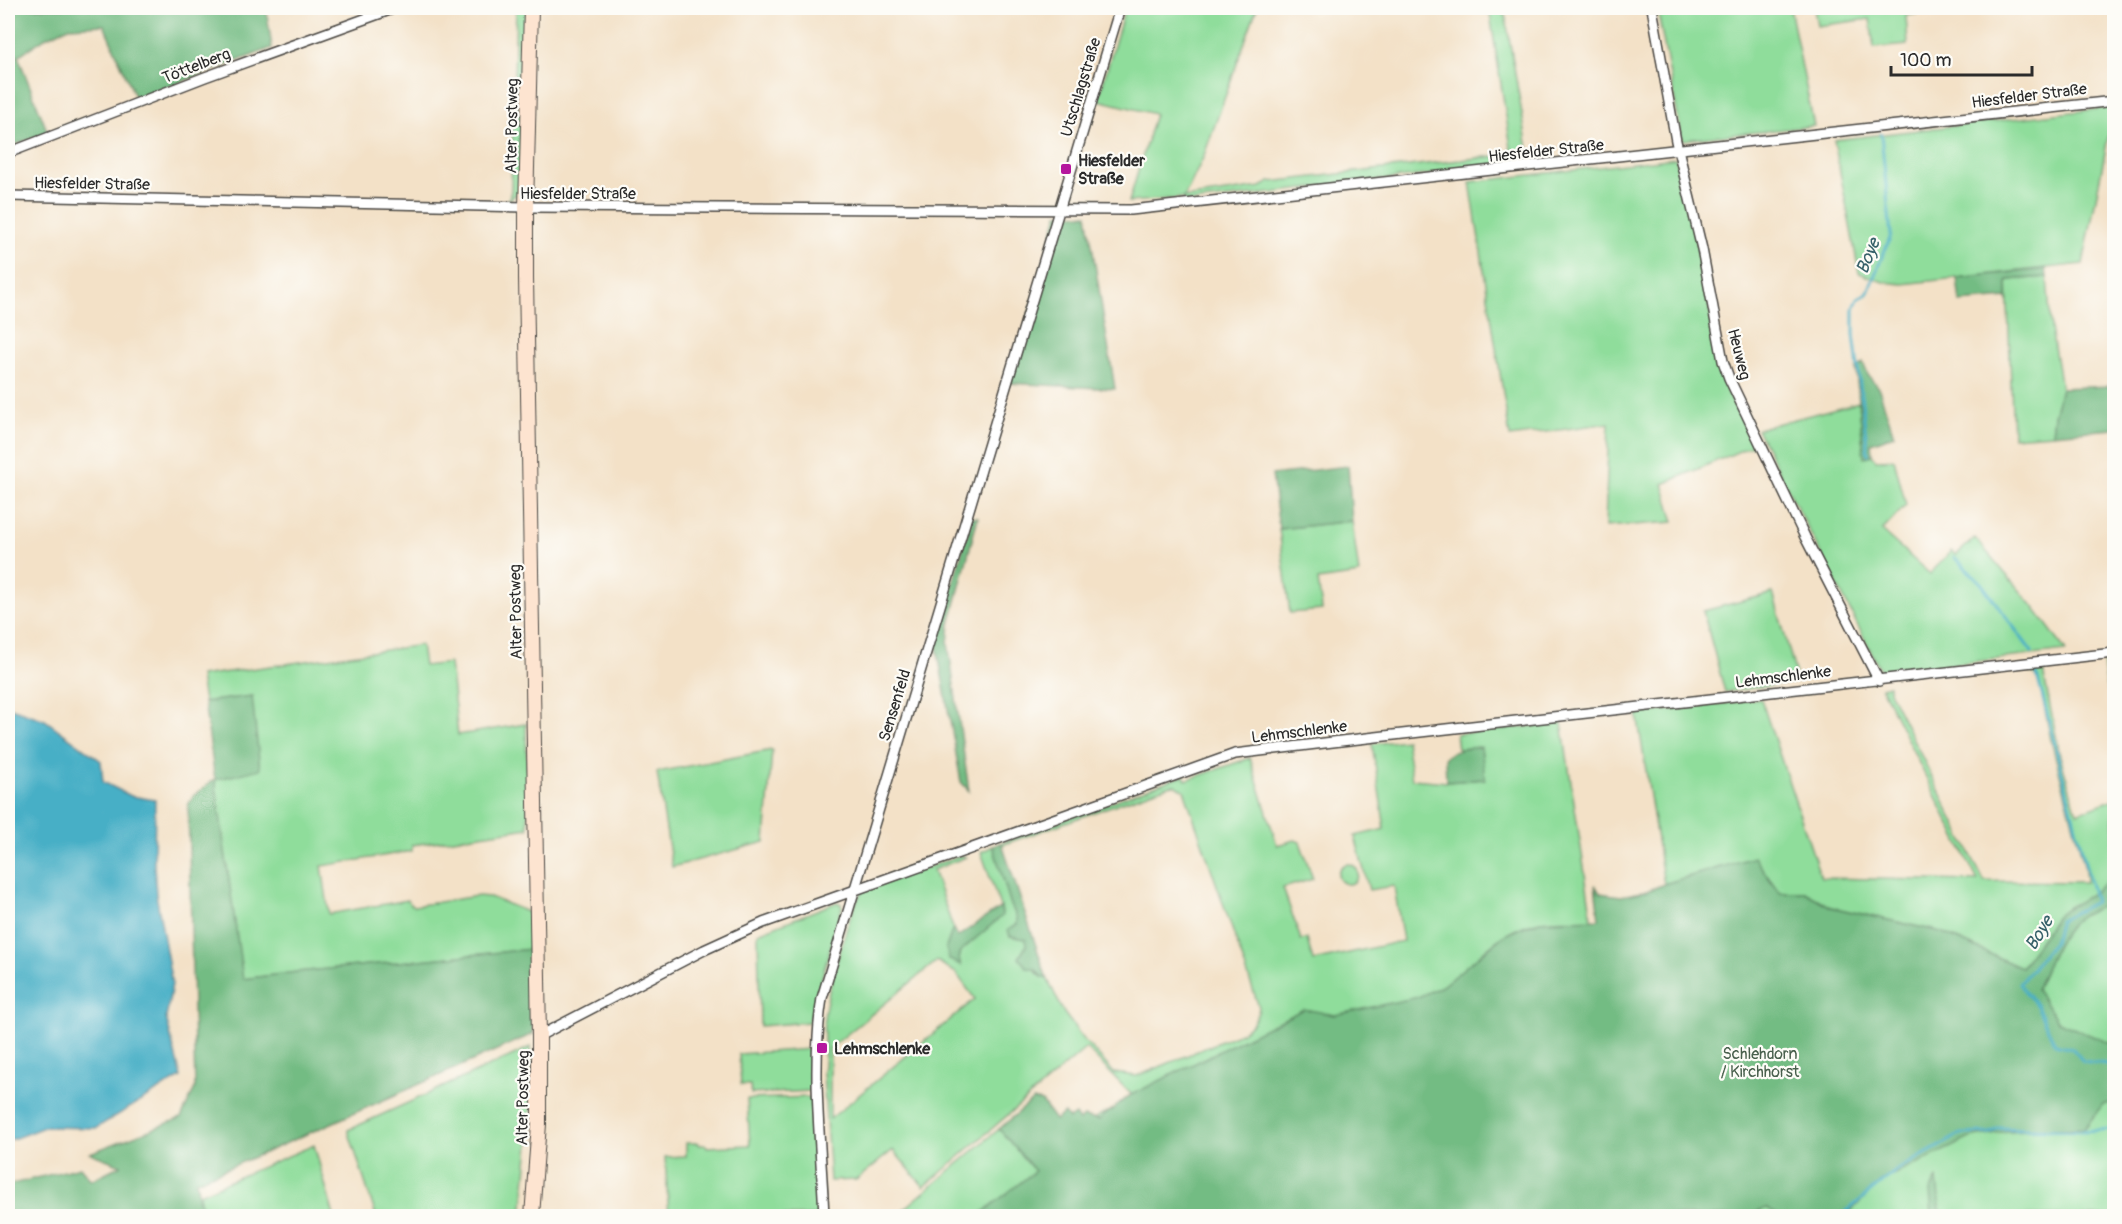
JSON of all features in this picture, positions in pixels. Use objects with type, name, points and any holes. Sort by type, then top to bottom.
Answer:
[{"type":"main road","name":"Alter Postweg","points":[[531,8],[526,207],[539,1035],[539,1125],[532,1216]]},
{"type":"street","name":"Töttelberg","points":[[8,153],[205,77],[396,8]]},
{"type":"street","name":"Utschlagstraße","points":[[1058,210],[1120,8]]},
{"type":"street","name":"Heuweg","points":[[1652,8],[1723,361],[1805,537],[1879,681]]},
{"type":"street","name":"Hiesfelder Straße","points":[[8,196],[526,207],[1131,210],[2115,100]]},
{"type":"street","name":"Sensenfeld","points":[[824,1216],[816,1061],[822,998],[1058,210]]},
{"type":"street","name":"Lehmschlenke","points":[[539,1035],[704,950],[763,923],[1235,754],[2115,653]]},
{"type":"green space","points":[[8,8],[266,8],[272,48],[136,99],[104,25],[69,27],[45,38],[18,56],[48,133],[8,147]]},
{"type":"green space","points":[[516,8],[526,8],[521,185],[519,192],[508,201],[511,191]]},
{"type":"green space","points":[[1125,8],[1257,8],[1203,158],[1184,198],[1261,187],[1270,182],[1512,154],[1489,8],[1504,8],[1529,155],[1537,162],[1185,203],[1183,198],[1129,202],[1155,114],[1098,100]]},
{"type":"green space","points":[[1657,8],[1790,8],[1814,126],[1684,140]]},
{"type":"green space","points":[[1814,8],[1943,8],[1906,16],[1908,45],[1874,48],[1870,19],[1817,26]]},
{"type":"green space","points":[[2114,107],[2083,264],[1903,284],[1883,282],[1859,273],[1834,140]]},
{"type":"green space","points":[[1676,158],[1692,215],[1724,385],[1756,444],[1663,484],[1674,522],[1605,527],[1609,423],[1510,437],[1470,182]]},
{"type":"green space","points":[[1058,214],[1087,214],[1115,389],[1009,383]]},
{"type":"green space","points":[[2046,269],[2047,277],[2007,280],[2007,298],[1960,302],[1957,278]]},
{"type":"green space","points":[[2047,277],[2051,328],[2061,388],[2052,434],[2013,437],[2007,280]]},
{"type":"green space","points":[[1863,363],[1868,375],[1879,389],[1894,435],[1871,443],[1872,455],[1864,457],[1856,369]]},
{"type":"green space","points":[[2114,386],[2114,429],[2052,434],[2061,388]]},
{"type":"green space","points":[[1859,402],[1864,456],[1872,455],[1876,460],[1894,459],[1906,505],[1882,531],[1930,574],[1951,551],[1956,555],[1975,538],[2033,606],[2066,651],[1894,671],[1880,669],[1757,429]]},
{"type":"green space","points":[[1348,466],[1352,521],[1279,529],[1272,475]]},
{"type":"green space","points":[[972,517],[978,517],[950,624],[948,643],[969,791],[961,782],[936,642]]},
{"type":"green space","points":[[1352,521],[1359,574],[1318,580],[1322,610],[1290,613],[1279,529]]},
{"type":"green space","points":[[1773,593],[1798,682],[1725,692],[1703,611]]},
{"type":"green space","points":[[421,645],[424,666],[450,663],[458,735],[526,724],[528,828],[412,845],[412,851],[322,866],[329,914],[408,900],[414,906],[477,896],[490,897],[530,913],[531,949],[242,979],[215,780],[253,696],[204,702],[200,676]]},
{"type":"green space","points":[[2114,657],[2113,705],[2106,685],[2103,659]]},
{"type":"green space","points":[[2042,666],[2060,756],[2077,813],[2114,799],[2114,877],[2081,901],[2068,907],[2054,919],[2021,968],[1941,932],[1831,907],[1805,892],[1779,892],[1754,857],[1664,884],[1637,714],[1761,699],[1821,878],[1978,881],[1881,687],[1889,685],[1889,691],[1984,881],[2086,882],[2085,868],[2051,740],[2037,676],[2012,670]]},
{"type":"green space","points":[[252,696],[260,769],[215,780],[243,979],[531,949],[533,1034],[196,1181],[202,1216],[8,1216],[8,1185],[80,1167],[91,1180],[121,1165],[90,1153],[181,1118],[195,1088],[188,805],[193,796],[215,779],[204,702]]},
{"type":"green space","name":"Schlehdorn / Kirchhorst","points":[[1562,723],[1592,920],[1552,920],[1531,923],[1504,936],[1475,960],[2054,1033],[2114,1060],[2114,1216],[896,1216],[999,1129],[1031,1167],[1080,1125],[1132,1101],[1304,1009],[1132,1095],[1086,1048],[924,1187],[893,1150],[856,1180],[830,1181],[823,1071],[825,1009],[839,952],[852,913],[863,891],[961,855],[966,857],[933,870],[953,928],[946,948],[960,964],[961,951],[1002,912],[981,852],[993,846],[1017,918],[1017,924],[1010,936],[1025,938],[1034,968],[1037,973],[1047,978],[1064,1013],[1085,1041],[1114,1073],[1136,1076],[1243,1032],[1254,1021],[1259,1007],[1184,790],[1175,785],[1168,786],[1002,845],[1000,843],[1184,775],[1186,780],[1250,758],[1277,845],[1295,840],[1300,842],[1313,879],[1283,888],[1301,940],[1307,939],[1313,961],[1403,941],[1394,886],[1369,890],[1355,836],[1385,829],[1372,744],[1406,740],[1412,779],[1447,782],[1484,779],[1481,747],[1458,749],[1456,734]],"holes":[[[937,961],[956,973],[975,999],[830,1119],[830,1048]]]},
{"type":"green space","points":[[1481,747],[1485,779],[1446,782],[1445,757],[1467,748]]},
{"type":"green space","points":[[772,750],[765,842],[672,867],[657,772]]},
{"type":"green space","points":[[1000,843],[1047,979],[1035,969],[1027,968],[1019,958],[1026,946],[1025,939],[1010,936],[1008,930],[1017,924],[1017,918],[993,846]]},
{"type":"green space","name":"Schlehdorn / Kirchhorst","points":[[1754,857],[1779,892],[1805,892],[1831,907],[1941,932],[2021,968],[2059,913],[2087,897],[2114,877],[2114,900],[2072,923],[2059,940],[2036,990],[2058,1022],[2114,1045],[2114,1103],[2103,1104],[2085,1128],[2007,1131],[1970,1138],[1883,1180],[1846,1216],[1779,1216],[1767,1208],[1746,1216],[978,1216],[1035,1171],[999,1129],[1033,1100],[1042,1102],[1055,1120],[1065,1113],[1069,1119],[1075,1115],[1079,1121],[1084,1117],[1099,1120],[1129,1096],[1304,1009],[1335,1015],[1418,997],[1442,986],[1503,936],[1520,928],[1540,921],[1599,919],[1595,885],[1600,893],[1621,896],[1647,891]]},
{"type":"green space","points":[[1348,864],[1355,867],[1358,874],[1355,881],[1348,884],[1341,881],[1338,874],[1341,867]]},
{"type":"green space","points":[[2114,900],[2114,1045],[2058,1022],[2036,990],[2066,931],[2080,917]]},
{"type":"green space","points":[[837,902],[842,908],[809,1022],[760,1026],[758,933]]},
{"type":"green space","points":[[1001,907],[1002,916],[961,951],[959,959],[961,965],[949,960],[946,948],[953,928],[957,937]]},
{"type":"green space","points":[[531,1047],[531,1123],[522,1216],[376,1216],[348,1130]]},
{"type":"green space","points":[[810,1049],[811,1091],[751,1094],[750,1085],[741,1085],[739,1054]]},
{"type":"green space","points":[[813,1097],[818,1216],[669,1216],[665,1157],[686,1156],[686,1143],[699,1143],[707,1147],[750,1145],[747,1099]]},
{"type":"green space","points":[[314,1145],[334,1216],[202,1216],[199,1194]]},
{"type":"green space","points":[[1937,1179],[1941,1216],[1932,1216],[1930,1191]]},
{"type":"water","points":[[8,707],[45,720],[101,761],[103,782],[131,796],[155,800],[156,894],[172,984],[166,1018],[181,1077],[96,1128],[44,1127],[8,1141]]},
{"type":"waterway","name":"Boye","points":[[1868,454],[1854,334],[1854,308],[1858,299],[1867,294],[1891,235],[1881,134]]},
{"type":"waterway","name":"Boye","points":[[1954,557],[1981,583],[2032,652]]},
{"type":"waterway","name":"Boye","points":[[2036,671],[2095,902],[2060,920],[2054,942],[2019,984],[2037,1006],[2055,1044],[2072,1048],[2083,1061],[2114,1065]]},
{"type":"waterway","points":[[1841,1216],[1897,1170],[1961,1134],[1989,1133],[1999,1128],[2082,1131],[2114,1129]]},
{"type":"place","name":"Hiesfelder Straße","points":[[1066,169]]},
{"type":"place","name":"Lehmschlenke","points":[[822,1048]]}]
